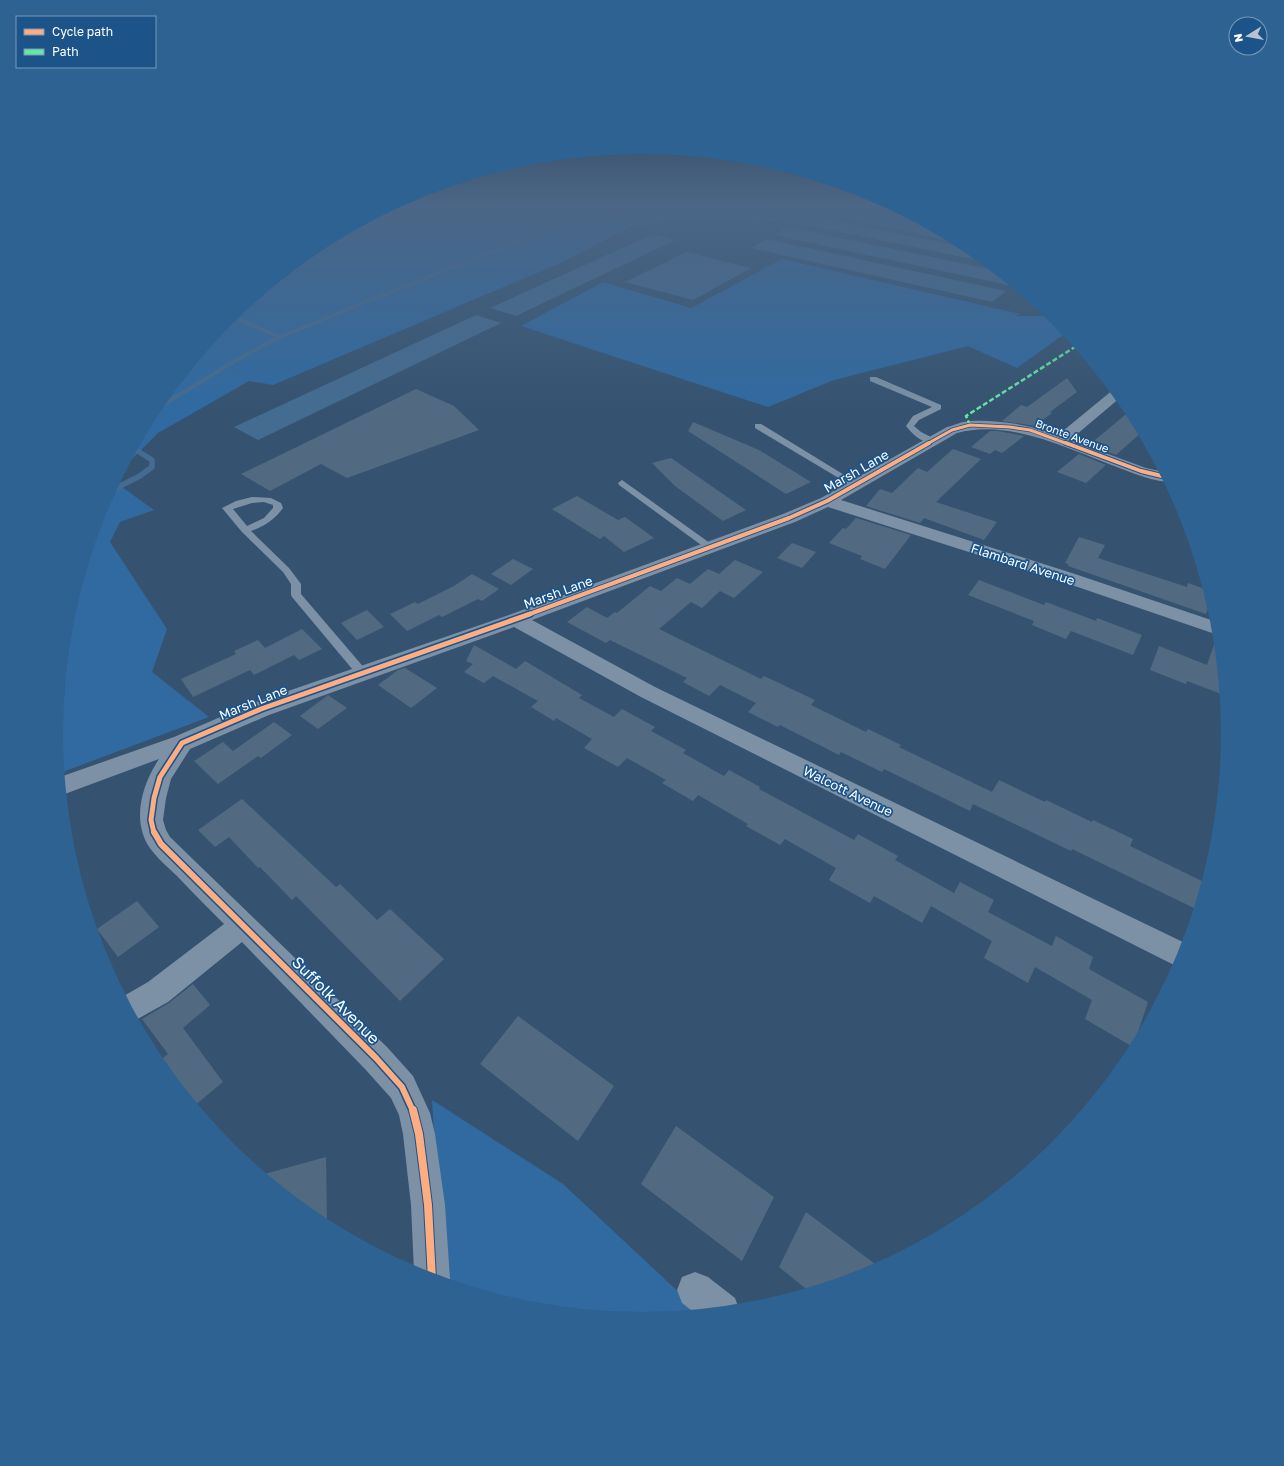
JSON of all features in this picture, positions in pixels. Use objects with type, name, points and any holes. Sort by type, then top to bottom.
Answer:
[{"type":"street","points":[[1060,441],[1113,397]]},
{"type":"street","name":"Marsh Lane","points":[[65,784],[182,743],[261,709],[516,619],[789,518],[827,501],[952,430],[970,425]]},
{"type":"street","name":"Bronte Avenue","points":[[970,425],[1010,426],[1030,430],[1134,468],[1160,475]]},
{"type":"street","name":"Flambard Avenue","points":[[827,501],[1069,578],[1211,627]]},
{"type":"street","name":"Walcott Avenue","points":[[516,619],[546,637],[648,692],[1178,953]]},
{"type":"street","name":"Suffolk Avenue","points":[[182,743],[160,777],[154,798],[152,820],[154,832],[161,844],[376,1058],[402,1087],[414,1113],[419,1134],[428,1205],[432,1272]]},
{"type":"street","points":[[133,1006],[158,992],[242,925]]},
{"type":"street","points":[[695,1290],[717,1307]]},
{"type":"lane","points":[[873,379],[938,407],[916,418],[910,426],[918,434],[932,441]]},
{"type":"lane","points":[[758,426],[855,484]]},
{"type":"lane","points":[[622,483],[711,548]]},
{"type":"lane","points":[[245,530],[272,517],[278,508],[277,503],[270,500],[256,499],[238,503],[227,508],[245,530],[286,570],[296,584],[296,595],[362,673]]},
{"type":"shaded area","points":[[291,273],[536,273],[273,385],[249,381],[158,433],[133,458],[161,411],[207,351],[260,298]]},
{"type":"shaded area","points":[[566,273],[605,273],[516,316],[490,308]]},
{"type":"shaded area","points":[[642,273],[741,273],[693,300],[625,282]]},
{"type":"shaded area","points":[[755,273],[844,273],[1020,314],[1015,316],[1043,316],[1063,336],[1017,368],[968,346],[834,380],[768,407],[521,326],[603,282],[691,308]]},
{"type":"shaded area","points":[[864,273],[925,273],[1006,291],[992,302]]},
{"type":"shaded area","points":[[954,273],[993,273],[1008,285]]},
{"type":"shaded area","points":[[476,315],[501,323],[258,440],[234,427]]},
{"type":"shaded area","points":[[119,485],[154,510],[120,522],[110,542],[167,629],[152,672],[209,717],[64,771],[64,695],[74,620],[94,547],[107,511]]},
{"type":"shaded area","points":[[432,1100],[563,1184],[697,1309],[642,1312],[604,1311],[566,1307],[529,1301],[492,1292],[444,1277]]},
{"type":"building","points":[[1067,378],[1077,392],[1050,412],[1052,413],[1035,426],[1002,421],[1021,405],[1027,407]]},
{"type":"building","points":[[416,389],[454,406],[479,430],[347,478],[321,464],[270,491],[241,474]]},
{"type":"building","points":[[1125,415],[1138,436],[1116,455],[1089,445]]},
{"type":"building","points":[[693,422],[759,450],[811,482],[786,494],[688,431]]},
{"type":"building","points":[[990,431],[1024,436],[1002,453],[995,450],[990,454],[971,447]]},
{"type":"building","points":[[953,449],[981,459],[936,502],[997,522],[984,540],[924,518],[920,523],[866,506],[880,489],[892,493],[918,468],[927,472]]},
{"type":"building","points":[[1079,454],[1106,465],[1086,483],[1057,472]]},
{"type":"building","points":[[671,458],[746,510],[723,521],[675,486],[652,463]]},
{"type":"building","points":[[577,496],[618,520],[625,517],[654,538],[624,552],[604,536],[600,539],[552,509]]},
{"type":"building","points":[[856,518],[911,535],[885,569],[860,559],[862,556],[829,543],[843,528],[846,529]]},
{"type":"building","points":[[1079,537],[1105,545],[1098,558],[1187,587],[1188,583],[1202,588],[1208,610],[1206,614],[1068,566],[1068,564],[1065,563]]},
{"type":"building","points":[[792,543],[816,552],[802,568],[777,558]]},
{"type":"building","points":[[513,559],[533,569],[511,585],[491,574]]},
{"type":"building","points":[[735,560],[763,572],[734,598],[720,591],[702,608],[691,602],[659,629],[761,679],[764,676],[815,700],[811,705],[866,732],[868,729],[901,745],[899,747],[992,792],[999,780],[1045,802],[1046,800],[1092,822],[1093,820],[1133,839],[1130,846],[1202,881],[1193,908],[1072,849],[1071,851],[973,804],[970,811],[884,769],[882,772],[841,752],[839,755],[780,725],[778,727],[748,712],[756,703],[720,685],[709,696],[683,682],[687,678],[610,640],[606,643],[567,622],[587,607],[607,618],[615,612],[617,613],[650,586],[661,591],[677,578],[690,584],[708,569],[719,574]]},
{"type":"building","points":[[472,574],[499,589],[482,601],[478,599],[442,617],[439,615],[407,631],[390,614],[415,602],[418,604],[454,586]]},
{"type":"building","points":[[979,580],[1044,605],[1046,602],[1096,621],[1097,618],[1142,635],[1133,655],[1071,631],[1066,639],[1032,625],[1034,621],[968,595]]},
{"type":"building","points":[[367,610],[384,627],[357,640],[341,623]]},
{"type":"building","points":[[302,629],[322,649],[299,660],[294,655],[254,675],[250,670],[193,697],[181,679],[236,654],[234,651],[258,640],[265,648]]},
{"type":"building","points":[[474,645],[516,669],[525,661],[582,695],[579,698],[614,717],[622,709],[655,727],[651,731],[686,750],[683,753],[724,776],[729,770],[760,787],[759,789],[854,840],[858,834],[898,856],[895,860],[954,893],[960,882],[994,900],[988,912],[1052,946],[1056,936],[1093,957],[1089,969],[1148,1002],[1139,1030],[1129,1045],[1085,1019],[1092,1000],[1035,967],[1028,983],[984,958],[992,941],[931,906],[922,923],[874,896],[870,903],[829,880],[836,868],[785,839],[780,845],[746,826],[748,824],[698,795],[693,801],[662,783],[666,780],[627,758],[618,767],[584,748],[592,739],[556,718],[554,721],[531,707],[538,701],[493,676],[484,683],[464,672],[473,664],[466,661]]},
{"type":"building","points":[[1214,645],[1220,693],[1187,681],[1186,684],[1150,670],[1159,646],[1207,665]]},
{"type":"building","points":[[405,668],[437,688],[411,708],[378,685],[398,670]]},
{"type":"building","points":[[328,695],[347,708],[318,729],[300,716]]},
{"type":"building","points":[[274,722],[292,735],[261,758],[258,756],[218,784],[194,761],[223,742],[233,751]]},
{"type":"building","points":[[242,799],[336,887],[340,884],[377,920],[390,909],[444,959],[400,1001],[296,896],[292,900],[260,867],[258,868],[229,837],[215,847],[198,830]]},
{"type":"building","points":[[137,901],[159,927],[118,957],[97,929]]},
{"type":"building","points":[[193,984],[210,1005],[183,1028],[223,1082],[197,1103],[163,1058],[168,1054],[142,1019],[169,1003]]},
{"type":"building","points":[[518,1016],[614,1086],[578,1141],[480,1064]]},
{"type":"building","points":[[676,1126],[774,1197],[742,1261],[641,1184]]},
{"type":"building","points":[[326,1157],[327,1218],[290,1192],[267,1173]]},
{"type":"building","points":[[806,1212],[874,1263],[805,1288],[779,1267]]},
{"type":"waterway","points":[[346,310],[437,273]]},
{"type":"waterway","points":[[280,337],[349,309]]},
{"type":"waterway","points":[[238,319],[280,337]]},
{"type":"waterway","points":[[168,402],[238,359],[280,337]]},
{"type":"waterway","points":[[118,487],[140,476],[152,467],[152,460],[137,451]]},
{"type":"marked path","points":[[970,425],[966,416],[1074,348]]},
{"type":"cycle path","points":[[432,1272],[428,1205],[419,1134],[414,1113],[402,1087],[376,1058],[161,844],[154,832],[151,820],[154,798],[160,777],[182,743],[261,709],[516,619],[789,518],[827,501],[952,430],[970,425],[1010,427],[1030,430],[1141,471],[1160,476]]}]
